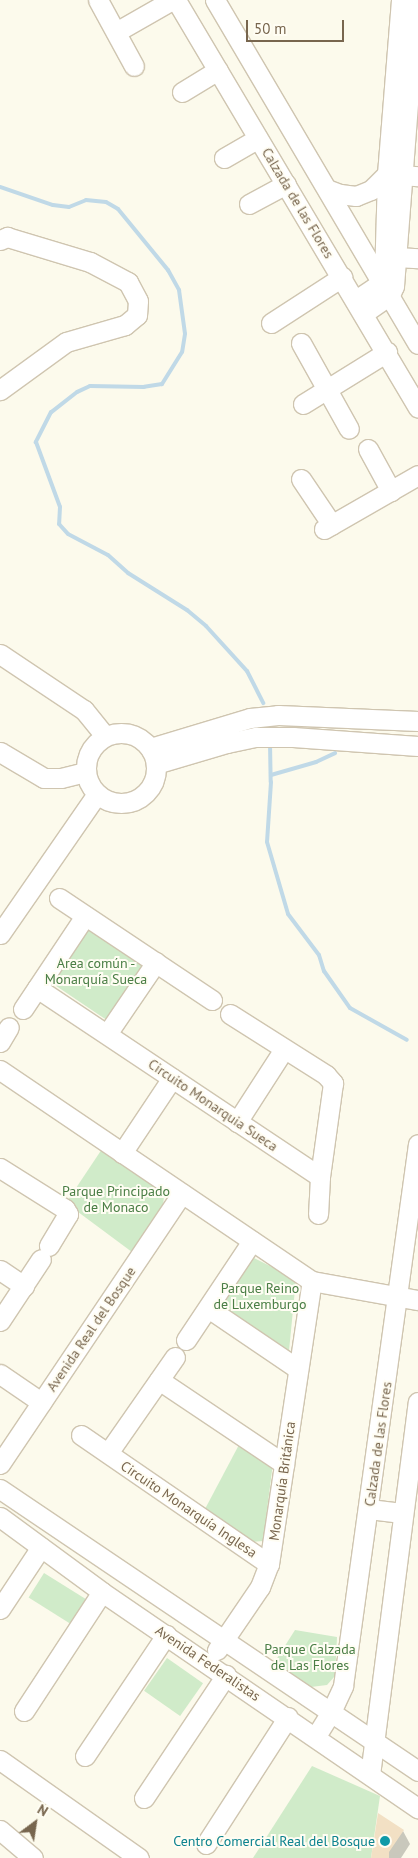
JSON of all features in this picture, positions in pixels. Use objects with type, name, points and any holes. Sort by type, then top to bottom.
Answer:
[{"type":"street","points":[[98,0],[134,66]]},
{"type":"street","points":[[116,32],[172,0]]},
{"type":"street","name":"Calzada de las Flores","points":[[176,0],[360,306],[418,407]]},
{"type":"street","points":[[215,0],[329,190],[418,344]]},
{"type":"street","points":[[385,289],[384,272],[403,175],[410,2]]},
{"type":"street","points":[[360,306],[385,289],[394,286],[403,175],[414,89],[410,2]]},
{"type":"street","points":[[182,92],[218,70]]},
{"type":"street","points":[[224,158],[258,138]]},
{"type":"street","points":[[329,190],[348,196],[364,194],[377,185],[403,175]]},
{"type":"street","points":[[249,204],[286,184]]},
{"type":"street","points":[[0,240],[7,237],[90,262],[128,282],[138,301],[138,315],[125,325],[66,342],[0,390]]},
{"type":"street","points":[[396,256],[418,258]]},
{"type":"street","points":[[271,323],[342,277]]},
{"type":"street","points":[[302,343],[349,429]]},
{"type":"street","points":[[303,404],[387,352]]},
{"type":"street","points":[[368,448],[391,491]]},
{"type":"street","points":[[301,479],[328,527],[418,476]]},
{"type":"street","points":[[0,654],[84,710],[104,736]]},
{"type":"street","points":[[153,756],[250,718],[278,716],[418,721]]},
{"type":"street","points":[[300,738],[302,718]]},
{"type":"street","points":[[130,734],[145,742],[153,756],[154,781],[144,795],[137,800],[120,804],[112,802],[97,794],[91,788],[86,772],[88,755],[97,741],[104,736],[130,734]]},
{"type":"street","points":[[153,756],[256,738],[300,738],[418,746]]},
{"type":"street","points":[[0,752],[44,778],[61,778],[86,772]]},
{"type":"street","points":[[0,934],[97,794]]},
{"type":"street","points":[[58,898],[212,1000]]},
{"type":"street","points":[[23,1009],[85,916]]},
{"type":"street","points":[[107,1034],[156,962]]},
{"type":"street","name":"Circuito Monarquia Sueca","points":[[37,988],[320,1177]]},
{"type":"street","points":[[230,1014],[326,1075],[333,1083],[320,1177],[318,1214]]},
{"type":"street","points":[[237,1122],[284,1049]]},
{"type":"street","points":[[0,1070],[312,1281],[418,1300]]},
{"type":"street","points":[[122,1153],[172,1078]]},
{"type":"street","name":"Calzada de las Flores","points":[[316,1736],[332,1712],[343,1686],[418,1144]]},
{"type":"street","points":[[0,1168],[65,1209],[68,1214],[0,1321]]},
{"type":"street","name":"Avenida Real del Bosque","points":[[0,1464],[182,1193]]},
{"type":"street","points":[[186,1340],[252,1241]]},
{"type":"street","points":[[0,1270],[24,1286]]},
{"type":"street","name":"Monarquía Británica","points":[[208,1663],[260,1587],[270,1564],[312,1281]]},
{"type":"street","points":[[208,1308],[298,1370]]},
{"type":"street","name":"Circuito Monarquía Inglesa","points":[[108,1454],[175,1358]]},
{"type":"street","points":[[0,1374],[41,1402]]},
{"type":"street","points":[[159,1380],[284,1464]]},
{"type":"street","points":[[370,1775],[376,1742],[402,1514],[418,1402]]},
{"type":"street","name":"Circuito Monarquía Inglesa","points":[[80,1435],[270,1564]]},
{"type":"street","name":"Avenida Federalistas","points":[[0,1489],[418,1771]]},
{"type":"street","points":[[369,1509],[402,1514]]},
{"type":"street","name":"Avenida Federalistas","points":[[0,1517],[102,1592],[316,1736],[418,1808]]},
{"type":"street","points":[[0,1609],[41,1547]]},
{"type":"street","points":[[24,1711],[102,1592]]},
{"type":"street","points":[[85,1756],[166,1635]]},
{"type":"street","points":[[144,1798],[226,1676]]},
{"type":"street","points":[[206,1844],[288,1717]]},
{"type":"street","points":[[0,1760],[139,1858]]},
{"type":"street","points":[[0,1830],[32,1858]]},
{"type":"green space","name":"Area común - Monarquía Sueca","points":[[88,923],[145,962],[106,1020],[49,981]]},
{"type":"green space","name":"Parque Principado de Monaco","points":[[102,1149],[164,1194],[163,1209],[136,1255],[66,1203]]},
{"type":"green space","name":"Parque Reino de Luxemburgo","points":[[248,1255],[296,1279],[289,1351],[216,1307]]},
{"type":"green space","points":[[241,1441],[273,1463],[263,1541],[252,1542],[205,1509]]},
{"type":"green space","points":[[44,1573],[88,1601],[73,1625],[29,1598]]},
{"type":"green space","name":"Parque Calzada de Las Flores","points":[[295,1630],[337,1637],[335,1676],[327,1685],[311,1687],[274,1663]]},
{"type":"green space","points":[[167,1658],[203,1683],[180,1716],[144,1691]]},
{"type":"green space","points":[[312,1766],[380,1796],[371,1858],[253,1858]]},
{"type":"building","name":"Centro Comercial Real del Bosque","points":[[378,1813],[404,1830],[389,1852],[389,1858],[371,1858]]},
{"type":"waterway","points":[[0,187],[53,205],[69,207],[86,200],[106,202],[118,209],[168,270],[179,290],[185,334],[182,352],[162,384],[144,387],[90,386],[77,392],[51,412],[36,442],[60,507],[59,524],[68,534],[108,555],[128,573],[187,610],[206,626],[247,671],[263,703]]},
{"type":"waterway","points":[[270,743],[271,782],[267,842],[288,914],[319,955],[324,971],[350,1008],[407,1040]]},
{"type":"waterway","points":[[271,775],[316,762],[335,753]]},
{"type":"place","name":"Centro Comercial Real del Bosque","points":[[385,1841]]}]
